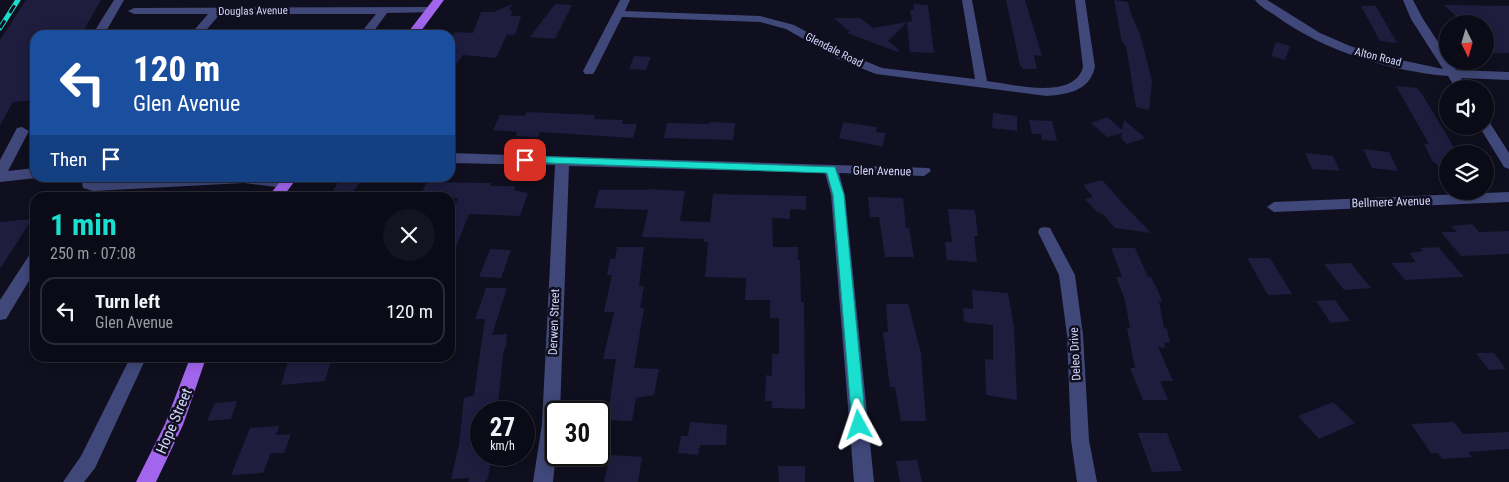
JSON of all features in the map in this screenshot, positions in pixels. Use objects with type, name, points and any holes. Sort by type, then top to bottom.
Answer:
[{"type":"main road","points":[[416,30],[439,0]]},
{"type":"main road","name":"Hope Street","points":[[146,482],[174,425],[197,362]]},
{"type":"street","points":[[101,30],[119,0]]},
{"type":"street","points":[[333,10],[339,0]]},
{"type":"street","points":[[589,71],[624,0]]},
{"type":"street","points":[[967,0],[982,85]]},
{"type":"street","name":"Glendale Road","points":[[618,14],[760,19],[790,27],[844,57],[880,71],[1047,92],[1061,91],[1080,85],[1088,76],[1089,67],[1080,0]]},
{"type":"street","name":"Alton Road","points":[[1260,0],[1296,24],[1340,47],[1410,65],[1452,73],[1509,76]]},
{"type":"street","points":[[1408,0],[1417,19],[1456,80]]},
{"type":"street","points":[[369,30],[384,10]]},
{"type":"street","name":"Douglas Avenue","points":[[134,11],[431,10]]},
{"type":"street","points":[[200,30],[216,12]]},
{"type":"street","points":[[0,173],[22,131]]},
{"type":"street","points":[[1491,135],[1509,164]]},
{"type":"street","name":"Glen Avenue","points":[[455,158],[831,170],[924,171]]},
{"type":"street","name":"Derwen Street","points":[[543,482],[551,424],[560,175],[563,161]]},
{"type":"street","points":[[831,170],[838,195],[864,482]]},
{"type":"street","points":[[0,177],[30,174]]},
{"type":"street","points":[[88,182],[88,185],[93,186],[168,182]]},
{"type":"street","name":"Bellmere Avenue","points":[[1274,207],[1509,197]]},
{"type":"street","name":"Deleo Drive","points":[[1045,232],[1067,275],[1075,336],[1080,440],[1087,482]]},
{"type":"street","points":[[4,308],[30,266]]},
{"type":"street","points":[[73,482],[88,462],[136,362]]},
{"type":"building","points":[[26,0],[101,0],[84,30],[30,30],[30,100],[13,102],[0,125],[0,40]]},
{"type":"building","points":[[1006,0],[1025,0],[1042,56],[1034,55],[1037,69],[1023,69],[1020,65]]},
{"type":"building","points":[[1114,0],[1128,2],[1140,34],[1152,81],[1149,110],[1136,107],[1126,46],[1122,42]]},
{"type":"building","points":[[512,4],[509,10],[512,10],[511,16],[521,16],[515,35],[507,34],[496,58],[463,55],[455,65],[455,32],[473,33],[481,12],[494,12]]},
{"type":"building","points":[[555,4],[572,5],[555,39],[530,37]]},
{"type":"building","points":[[914,4],[928,5],[934,53],[910,52],[907,22],[912,21],[910,10],[914,10]]},
{"type":"building","points":[[1444,5],[1509,6],[1509,53],[1494,54],[1494,15],[1455,15]]},
{"type":"building","points":[[1361,6],[1376,6],[1397,43],[1380,41]]},
{"type":"building","points":[[834,18],[860,18],[873,28],[907,22],[888,41],[899,50],[898,52],[847,33],[850,32]]},
{"type":"building","points":[[1276,42],[1290,46],[1285,60],[1271,56]]},
{"type":"building","points":[[634,56],[651,57],[646,70],[629,69]]},
{"type":"building","points":[[1396,86],[1417,88],[1439,122],[1439,135],[1447,135],[1453,145],[1439,145],[1439,168],[1433,162],[1424,144],[1429,144]]},
{"type":"building","points":[[527,112],[595,115],[594,119],[623,120],[622,124],[637,124],[633,138],[540,132],[538,137],[516,136],[517,132],[493,130],[500,115],[525,116]]},
{"type":"building","points":[[993,113],[1017,116],[1017,131],[992,128]]},
{"type":"building","points":[[1107,117],[1122,130],[1124,120],[1145,138],[1127,144],[1121,138],[1122,133],[1107,137],[1091,123]]},
{"type":"building","points":[[1029,120],[1052,121],[1057,141],[1042,140],[1041,134],[1032,134]]},
{"type":"building","points":[[710,122],[735,123],[733,140],[664,138],[667,123],[709,124]]},
{"type":"building","points":[[843,122],[877,127],[876,132],[885,133],[883,147],[839,138]]},
{"type":"building","points":[[1363,149],[1389,152],[1398,171],[1372,168]]},
{"type":"building","points":[[1305,153],[1333,156],[1340,171],[1312,169]]},
{"type":"building","points":[[1102,180],[1151,233],[1115,228],[1104,215],[1096,211],[1085,199],[1093,197],[1083,185]]},
{"type":"building","points":[[338,182],[360,182],[354,192],[332,192]]},
{"type":"building","points":[[427,182],[491,183],[490,186],[515,186],[514,190],[528,193],[520,216],[469,214],[455,250],[455,206],[458,198],[455,198],[455,192],[422,192]]},
{"type":"building","points":[[649,189],[685,191],[680,221],[710,222],[713,194],[806,196],[806,210],[790,209],[790,219],[772,218],[773,247],[798,247],[801,302],[804,302],[805,409],[772,408],[772,401],[765,401],[766,375],[772,376],[772,354],[779,354],[779,318],[770,318],[770,300],[745,300],[746,278],[705,277],[708,242],[704,242],[704,239],[642,237],[648,210],[594,208],[599,190]]},
{"type":"building","points":[[868,197],[903,198],[906,228],[909,228],[914,257],[885,257],[879,217],[870,217]]},
{"type":"building","points":[[948,209],[975,210],[978,236],[974,236],[977,262],[947,260],[945,242],[952,242]]},
{"type":"building","points":[[30,219],[30,222],[0,269],[0,222]]},
{"type":"building","points":[[1472,224],[1479,232],[1509,231],[1509,254],[1461,256],[1441,232],[1457,232],[1451,226]]},
{"type":"building","points":[[617,247],[644,247],[639,286],[644,286],[640,308],[644,308],[634,368],[659,369],[654,395],[636,398],[632,421],[610,420],[610,401],[616,359],[603,359],[614,312],[604,312],[612,275],[607,275],[610,259],[615,259]]},
{"type":"building","points":[[1438,247],[1464,277],[1405,280],[1391,263],[1416,262],[1409,253],[1423,251],[1420,248]]},
{"type":"building","points":[[1111,248],[1135,248],[1148,277],[1151,277],[1162,301],[1159,301],[1164,328],[1167,329],[1170,343],[1164,342],[1165,348],[1158,347],[1173,381],[1160,381],[1168,400],[1143,400],[1130,368],[1135,368],[1127,328],[1130,328],[1125,300],[1116,277],[1122,277]]},
{"type":"building","points":[[490,249],[511,250],[501,278],[479,277]]},
{"type":"building","points":[[1247,258],[1270,258],[1292,294],[1268,295]]},
{"type":"building","points":[[1351,263],[1371,288],[1344,290],[1324,264]]},
{"type":"building","points":[[486,288],[507,288],[492,335],[507,334],[498,401],[470,401],[470,466],[490,466],[488,478],[485,482],[468,482],[469,478],[451,479],[459,445],[464,398],[474,395],[485,319],[475,319]]},
{"type":"building","points":[[972,290],[1008,293],[1014,327],[1017,400],[986,395],[985,359],[993,360],[993,325],[964,322],[963,308],[973,309]]},
{"type":"building","points":[[1335,300],[1350,321],[1331,323],[1316,301]]},
{"type":"building","points":[[886,304],[908,304],[921,353],[926,421],[901,421],[895,387],[890,387],[887,365],[883,332],[888,332]]},
{"type":"building","points":[[1476,353],[1494,353],[1506,369],[1489,370]]},
{"type":"building","points":[[288,362],[331,362],[325,381],[281,385]]},
{"type":"building","points":[[237,401],[231,419],[207,421],[215,403]]},
{"type":"building","points":[[1333,402],[1355,423],[1319,439],[1298,416]]},
{"type":"building","points":[[690,422],[727,425],[726,445],[700,445],[698,455],[678,453],[681,436],[688,436]]},
{"type":"building","points":[[1454,422],[1463,434],[1509,432],[1509,449],[1468,452],[1472,457],[1442,459],[1438,453],[1431,453],[1411,424]]},
{"type":"building","points":[[279,426],[276,435],[291,434],[284,453],[271,453],[263,473],[231,475],[250,428]]},
{"type":"building","points":[[1138,433],[1167,433],[1182,471],[1152,472]]},
{"type":"building","points":[[610,455],[642,457],[638,482],[604,482],[608,466],[610,466]]},
{"type":"building","points":[[917,460],[922,482],[900,482],[896,461]]},
{"type":"building","points":[[778,466],[805,466],[805,482],[779,482]]},
{"type":"railway","points":[[0,28],[18,0]]},
{"type":"route","points":[[525,160],[831,170],[838,195],[859,425]]}]
